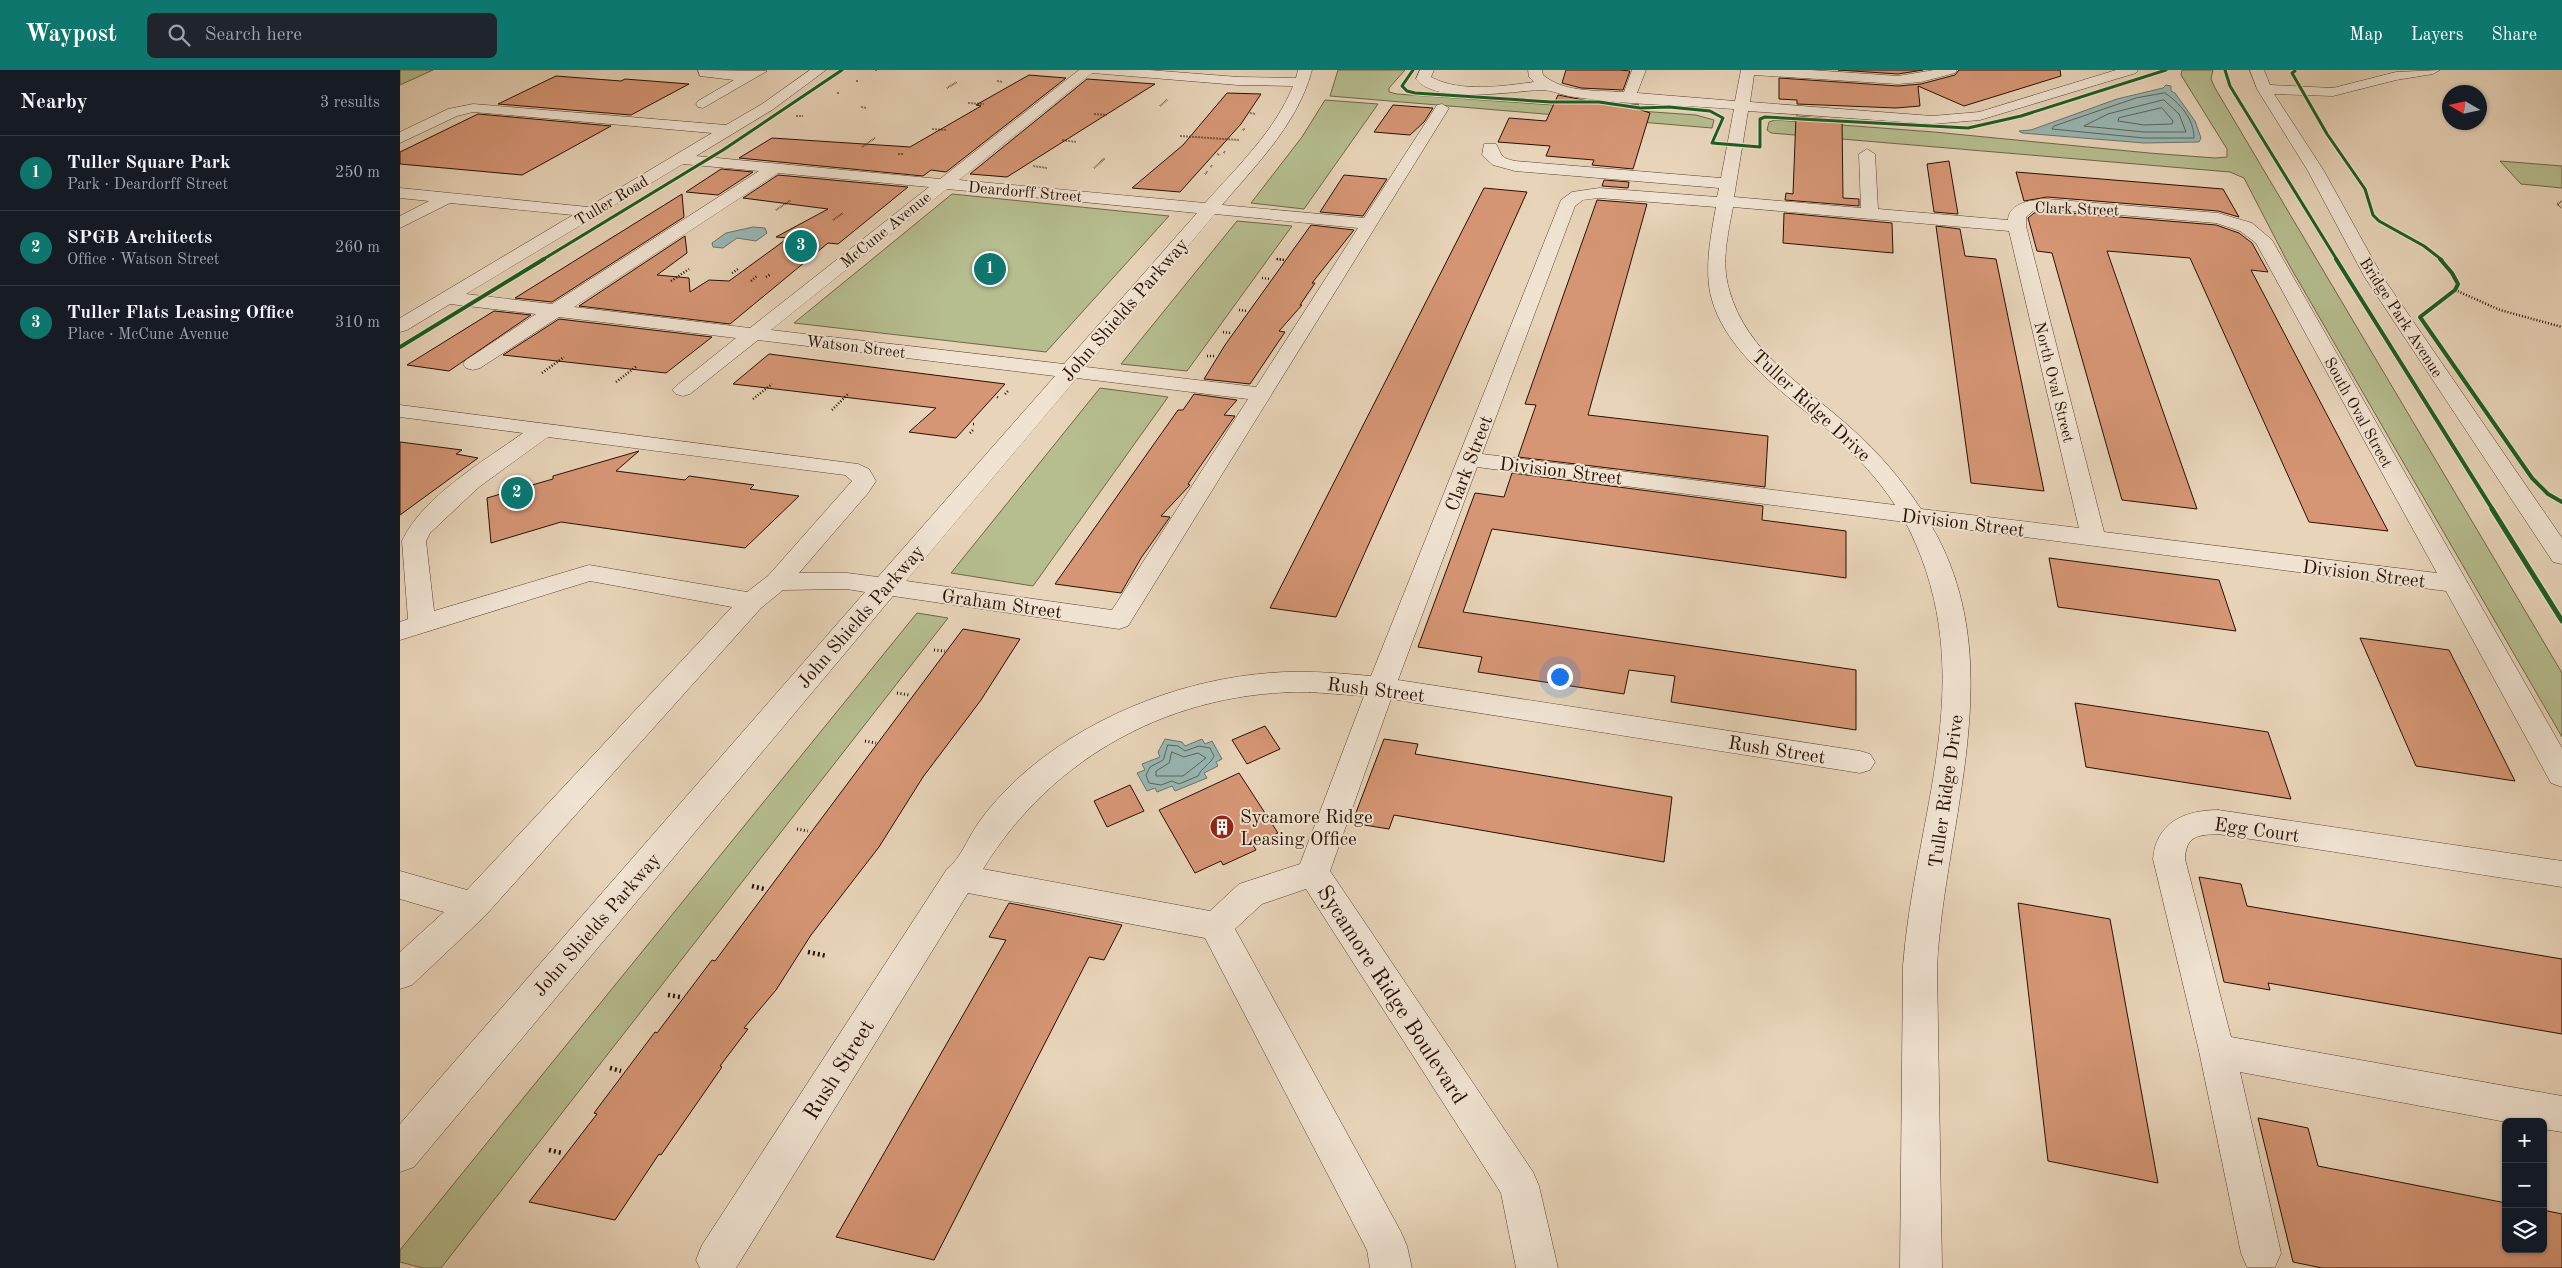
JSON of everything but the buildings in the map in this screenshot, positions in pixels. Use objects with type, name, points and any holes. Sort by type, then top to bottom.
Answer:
[{"type":"street","points":[[705,70],[708,74],[739,76],[762,71]]},
{"type":"street","name":"Tuller Road","points":[[400,326],[782,98],[819,70]]},
{"type":"street","name":"McCune Avenue","points":[[683,390],[1088,70]]},
{"type":"street","points":[[1095,70],[1303,76]]},
{"type":"street","points":[[1427,70],[1423,79],[1439,86],[1508,91],[1546,85]]},
{"type":"street","points":[[1535,70],[1536,77],[1546,85],[1574,93],[1922,120],[1959,120],[1987,114],[2131,70]]},
{"type":"street","points":[[1629,97],[1639,70]]},
{"type":"street","points":[[1748,70],[1898,80],[1921,78],[1950,70]]},
{"type":"street","name":"Tuller Ridge Drive","points":[[1748,70],[1716,254],[1716,274],[1725,308],[1738,332],[1768,369],[1866,454],[1888,478],[1914,516],[1935,557],[1948,598],[1954,637],[1957,719],[1948,797],[1921,952],[1921,1268]]},
{"type":"street","name":"Bridge Park Avenue","points":[[2257,70],[2264,89],[2316,171],[2373,276],[2550,524],[2562,556]]},
{"type":"street","points":[[2264,89],[2333,92],[2396,76],[2433,70]]},
{"type":"street","points":[[703,104],[762,71]]},
{"type":"street","name":"John Shields Parkway","points":[[400,1153],[1269,139],[1288,111],[1303,76]]},
{"type":"street","points":[[400,138],[453,112],[473,108],[729,130]]},
{"type":"street","points":[[1263,394],[1442,108]]},
{"type":"street","points":[[1490,147],[1490,155],[1495,160],[1515,166],[1726,196]]},
{"type":"street","points":[[1867,154],[1870,213]]},
{"type":"street","name":"Deardorff Street","points":[[680,158],[1370,224]]},
{"type":"street","points":[[473,364],[776,167]]},
{"type":"street","points":[[400,193],[591,212]]},
{"type":"street","name":"Clark Street","points":[[1313,873],[1381,687],[1569,202],[1578,196],[1599,193],[1726,196],[1870,213],[2017,226],[2017,216],[2024,208],[2034,204],[2047,204],[2218,218],[2246,228],[2263,240]]},
{"type":"street","points":[[400,223],[447,198]]},
{"type":"street","name":"North Oval Street","points":[[2017,226],[2093,538]]},
{"type":"street","name":"South Oval Street","points":[[2263,240],[2455,584]]},
{"type":"street","name":"Watson Street","points":[[448,298],[1263,394]]},
{"type":"street","name":"Graham Street","points":[[777,582],[847,581],[1120,620],[1263,394]]},
{"type":"street","points":[[400,411],[840,468],[859,472],[864,481],[860,488],[777,582],[752,602],[473,906],[400,974]]},
{"type":"street","points":[[544,429],[441,507],[415,532],[411,628],[590,573],[752,602]]},
{"type":"street","name":"Division Street","points":[[1470,459],[2455,584]]},
{"type":"street","points":[[2455,584],[2562,775]]},
{"type":"street","name":"Rush Street","points":[[717,1260],[989,832],[1034,782],[1074,752],[1122,725],[1192,698],[1266,683],[1307,682],[1381,687],[1860,762]]},
{"type":"street","name":"Egg Court","points":[[2261,1253],[2217,1051],[2170,859],[2170,844],[2173,838],[2183,828],[2198,822],[2218,822],[2562,874]]},
{"type":"street","name":"Sycamore Ridge Boulevard","points":[[1216,926],[1251,894],[1313,873],[1519,1186],[1537,1268]]},
{"type":"street","points":[[958,878],[1216,926],[1387,1246],[1391,1268]]},
{"type":"street","points":[[400,885],[473,906]]},
{"type":"street","points":[[2217,1051],[2562,1114]]},
{"type":"path","points":[[997,81],[1003,82]]},
{"type":"path","points":[[947,88],[956,82]]},
{"type":"path","points":[[1160,106],[1168,99]]},
{"type":"path","points":[[968,103],[984,104]]},
{"type":"path","points":[[861,107],[866,108]]},
{"type":"path","points":[[1250,113],[1256,114]]},
{"type":"path","points":[[1094,114],[1107,115]]},
{"type":"path","points":[[796,116],[803,116]]},
{"type":"path","points":[[932,129],[947,130]]},
{"type":"path","points":[[1180,136],[1240,140]]},
{"type":"path","points":[[862,147],[875,138]]},
{"type":"path","points":[[1062,140],[1076,142]]},
{"type":"path","points":[[898,154],[904,154]]},
{"type":"path","points":[[1094,168],[1105,158]]},
{"type":"path","points":[[1033,166],[1047,168]]},
{"type":"path","points":[[1205,174],[1207,170]]},
{"type":"path","points":[[776,210],[791,200]]},
{"type":"path","points":[[2562,201],[2557,204],[2562,208]]},
{"type":"path","points":[[833,220],[843,213]]},
{"type":"path","points":[[1276,259],[1284,260]]},
{"type":"path","points":[[672,281],[689,268]]},
{"type":"path","points":[[732,273],[738,269]]},
{"type":"path","points":[[766,277],[771,274]]},
{"type":"path","points":[[751,281],[757,276]]},
{"type":"path","points":[[1262,278],[1270,279]]},
{"type":"path","points":[[2448,295],[2455,290],[2458,284]]},
{"type":"path","points":[[2455,290],[2507,312],[2562,327]]},
{"type":"path","points":[[1240,310],[1248,311]]},
{"type":"path","points":[[1223,332],[1230,333]]},
{"type":"path","points":[[1207,356],[1216,356]]},
{"type":"path","points":[[542,373],[564,357]]},
{"type":"path","points":[[616,382],[637,366]]},
{"type":"path","points":[[753,399],[772,384]]},
{"type":"path","points":[[1005,394],[1008,391]]},
{"type":"path","points":[[832,410],[849,393]]},
{"type":"path","points":[[970,433],[974,429]]},
{"type":"path","points":[[934,650],[945,652]]},
{"type":"path","points":[[897,693],[909,695]]},
{"type":"path","points":[[865,741],[876,743]]},
{"type":"path","points":[[797,829],[808,831]]},
{"type":"path","points":[[752,886],[764,889]]},
{"type":"path","points":[[808,952],[827,956]]},
{"type":"path","points":[[668,995],[680,997]]},
{"type":"path","points":[[610,1068],[621,1071]]},
{"type":"path","points":[[549,1150],[562,1153]]},
{"type":"green space","points":[[400,70],[433,70],[400,85]]},
{"type":"green space","points":[[1338,70],[1405,70],[1389,88],[1389,92],[1397,94],[1696,115],[1714,120],[1712,128],[1330,96]]},
{"type":"green space","points":[[2182,70],[2213,70],[2211,79],[2215,88],[2562,673],[2562,737],[2288,263],[2244,178],[2230,172],[1771,133],[1767,130],[1769,122],[1775,120],[1934,132],[2149,153],[2215,158],[2227,157],[2227,149],[2181,75]]},
{"type":"green space","points":[[1325,100],[1378,104],[1304,209],[1251,203],[1302,137]]},
{"type":"green space","points":[[2500,161],[2562,166],[2562,188],[2521,184]]},
{"type":"green space","points":[[952,194],[1169,216],[1046,352],[794,323]]},
{"type":"green space","points":[[1237,221],[1292,226],[1187,371],[1121,364]]},
{"type":"green space","points":[[1100,388],[1168,397],[1033,586],[951,573]]},
{"type":"green space","points":[[917,613],[948,618],[441,1268],[423,1268],[400,1262],[400,1250]]},
{"type":"water","points":[[2166,85],[2171,86],[2171,91],[2175,93],[2195,121],[2201,138],[2199,142],[2144,143],[2022,133],[2019,131],[2031,130],[2117,99],[2163,88]]},
{"type":"water","points":[[753,227],[765,228],[767,233],[756,241],[737,238],[723,248],[713,247],[712,243],[726,233]]},
{"type":"water","points":[[1165,739],[1182,742],[1185,746],[1202,739],[1205,744],[1212,741],[1222,759],[1216,762],[1218,766],[1204,773],[1207,778],[1175,791],[1172,786],[1157,792],[1155,788],[1147,791],[1137,773],[1145,770],[1142,764],[1160,757],[1158,752]]},
{"type":"cycle path","points":[[400,347],[723,150],[781,113],[842,70]]},
{"type":"cycle path","points":[[1413,70],[1402,86],[1407,91],[1415,93],[1457,94],[1551,102],[1599,102],[1640,108],[1669,107],[1710,111],[1723,118],[1712,143],[1760,147],[1760,119],[1765,117],[1936,128],[1968,128],[2021,116],[2166,70]]},
{"type":"cycle path","points":[[2225,70],[2230,86],[2275,162],[2562,621]]},
{"type":"cycle path","points":[[2295,71],[2292,73],[2299,87],[2327,134],[2365,189],[2373,215],[2379,221],[2435,254],[2452,273],[2458,284],[2455,290],[2420,317],[2532,478],[2548,494],[2562,502]]},
{"type":"place","name":"Tuller Flats Leasing Office","points":[[801,246]]},
{"type":"place","name":"Tuller Square Park","points":[[990,269]]},
{"type":"place","name":"SPGB Architects","points":[[517,493]]},
{"type":"place","name":"Sycamore Ridge Leasing Office","points":[[1222,827]]}]
